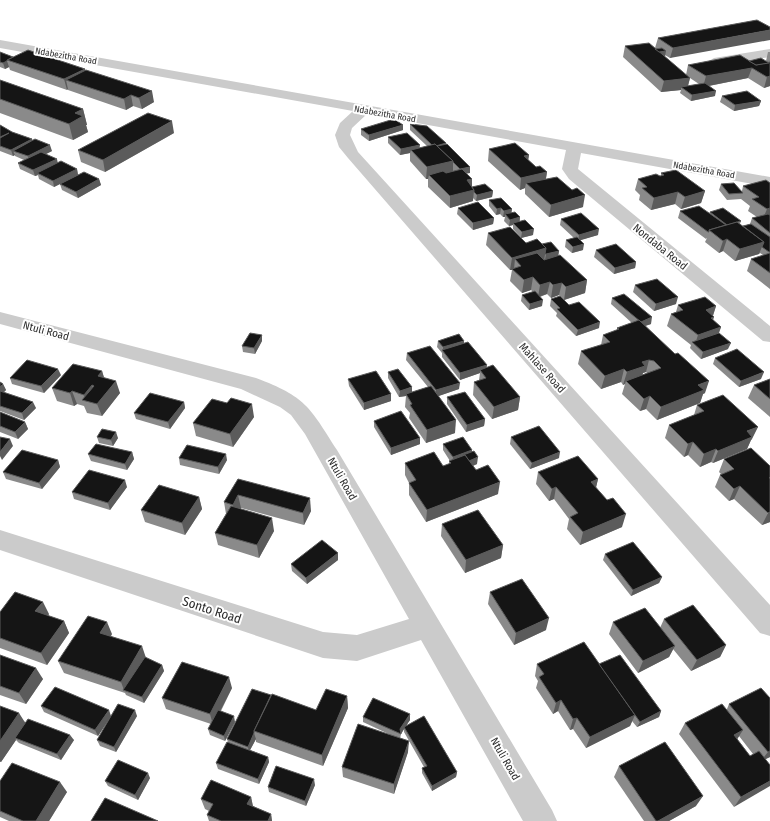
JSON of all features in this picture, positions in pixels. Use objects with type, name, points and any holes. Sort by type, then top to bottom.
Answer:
[{"type":"street","name":"Ndabezitha Road","points":[[0,44],[770,182]]},
{"type":"street","points":[[698,65],[770,53]]},
{"type":"street","name":"Mahlase Road","points":[[363,110],[343,129],[341,134],[343,142],[353,155],[770,624]]},
{"type":"street","name":"Nondaba Road","points":[[574,147],[570,169],[575,176],[770,336]]},
{"type":"street","name":"Ntuli Road","points":[[0,318],[248,383],[269,391],[293,405],[304,417],[329,456],[426,626],[541,821]]},
{"type":"street","name":"Sonto Road","points":[[0,540],[323,645],[357,648],[426,626]]},
{"type":"building","points":[[757,20],[770,27],[770,30],[673,48],[658,38]]},
{"type":"building","points":[[649,43],[690,78],[664,81],[625,46]]},
{"type":"building","points":[[662,48],[666,51],[659,52],[655,49]]},
{"type":"building","points":[[28,50],[85,69],[64,79],[7,60]]},
{"type":"building","points":[[0,52],[13,57],[3,63],[0,62]]},
{"type":"building","points":[[740,55],[756,65],[770,62],[770,76],[767,77],[752,68],[706,76],[688,65]]},
{"type":"building","points":[[761,58],[769,63],[756,65],[749,61]]},
{"type":"building","points":[[86,70],[152,91],[139,98],[131,95],[124,99],[66,80]]},
{"type":"building","points":[[0,80],[83,109],[75,113],[83,116],[69,124],[0,99]]},
{"type":"building","points":[[705,83],[716,91],[692,95],[681,87]]},
{"type":"building","points":[[747,91],[761,101],[735,105],[722,96]]},
{"type":"building","points":[[148,113],[172,121],[103,160],[78,150]]},
{"type":"building","points":[[394,119],[403,125],[369,135],[361,129]]},
{"type":"building","points":[[410,124],[427,126],[446,143],[436,146],[435,144],[432,145]]},
{"type":"building","points":[[0,125],[12,132],[32,139],[11,150],[0,146],[0,138],[9,133],[0,137]]},
{"type":"building","points":[[407,133],[420,145],[401,149],[388,137]]},
{"type":"building","points":[[35,139],[50,145],[28,156],[13,151]]},
{"type":"building","points":[[515,143],[529,155],[524,156],[536,167],[540,166],[547,172],[521,178],[489,149]]},
{"type":"building","points":[[435,144],[453,161],[427,167],[411,150]]},
{"type":"building","points":[[447,144],[470,167],[460,169],[437,146]]},
{"type":"building","points":[[41,152],[57,159],[33,170],[18,163]]},
{"type":"building","points":[[61,161],[77,169],[53,181],[37,173]]},
{"type":"building","points":[[462,169],[472,179],[467,180],[474,190],[450,196],[429,175],[443,171],[446,173]]},
{"type":"building","points":[[676,170],[705,191],[685,197],[678,192],[654,198],[642,188],[647,187],[638,179],[656,174],[660,176],[664,175],[661,173]]},
{"type":"building","points":[[84,172],[99,179],[76,192],[60,184]]},
{"type":"building","points":[[557,177],[572,190],[577,188],[585,195],[551,205],[526,183]]},
{"type":"building","points":[[766,180],[770,183],[770,208],[767,209],[752,199],[759,197],[743,186]]},
{"type":"building","points":[[734,183],[743,193],[729,194],[721,184]]},
{"type":"building","points":[[485,184],[493,191],[477,195],[474,192],[472,187]]},
{"type":"building","points":[[501,198],[512,209],[504,211],[501,208],[497,209],[489,200]]},
{"type":"building","points":[[478,202],[494,218],[473,223],[458,208]]},
{"type":"building","points":[[699,206],[726,225],[709,230],[708,232],[680,211]]},
{"type":"building","points":[[723,208],[741,221],[727,225],[710,212]]},
{"type":"building","points":[[515,212],[520,217],[510,220],[505,214]]},
{"type":"building","points":[[581,213],[599,229],[579,235],[561,219]]},
{"type":"building","points":[[768,214],[770,215],[770,233],[752,218]]},
{"type":"building","points":[[525,220],[534,229],[522,232],[513,223]]},
{"type":"building","points":[[737,222],[764,242],[740,249],[727,239],[723,241],[709,230]]},
{"type":"building","points":[[751,224],[770,237],[770,252],[762,247],[764,242],[743,226]]},
{"type":"building","points":[[510,227],[526,243],[537,239],[546,248],[512,258],[488,233]]},
{"type":"building","points":[[577,237],[584,244],[573,247],[566,240]]},
{"type":"building","points":[[551,242],[559,251],[545,254],[546,248],[542,244]]},
{"type":"building","points":[[616,244],[636,262],[615,268],[596,250]]},
{"type":"building","points":[[537,253],[544,260],[560,255],[587,280],[566,287],[562,283],[553,285],[550,282],[540,285],[533,277],[524,280],[512,269],[521,266],[515,259]]},
{"type":"building","points":[[770,253],[770,273],[751,259]]},
{"type":"building","points":[[657,279],[678,297],[656,304],[635,285]]},
{"type":"building","points":[[535,291],[543,300],[530,304],[522,295]]},
{"type":"building","points":[[624,294],[652,317],[641,322],[612,298]]},
{"type":"building","points":[[560,296],[569,305],[579,302],[600,322],[578,330],[557,309],[560,308],[551,299]]},
{"type":"building","points":[[705,297],[716,306],[706,310],[714,317],[711,318],[721,327],[698,335],[671,314],[683,310],[678,305]]},
{"type":"building","points":[[639,320],[675,354],[678,353],[709,381],[698,385],[704,390],[661,407],[650,396],[644,399],[626,381],[661,368],[654,361],[649,360],[642,362],[645,366],[627,372],[624,369],[605,376],[581,351],[610,342],[603,335]]},
{"type":"building","points":[[250,333],[262,335],[254,348],[242,346]]},
{"type":"building","points":[[719,333],[731,343],[703,352],[692,342]]},
{"type":"building","points":[[459,334],[464,341],[443,347],[438,341]]},
{"type":"building","points":[[468,342],[487,365],[460,373],[442,350]]},
{"type":"building","points":[[430,346],[460,383],[436,390],[407,353]]},
{"type":"building","points":[[737,349],[764,372],[741,381],[715,358]]},
{"type":"building","points":[[27,360],[58,369],[41,386],[10,378]]},
{"type":"building","points":[[73,364],[102,371],[98,376],[116,381],[97,404],[82,400],[94,386],[92,385],[84,395],[72,391],[70,393],[52,388]]},
{"type":"building","points":[[493,365],[520,397],[494,407],[474,382],[486,378],[480,370]]},
{"type":"building","points":[[398,369],[412,387],[400,391],[388,372]]},
{"type":"building","points":[[376,371],[391,394],[364,403],[348,379]]},
{"type":"building","points":[[770,379],[770,399],[754,385]]},
{"type":"building","points":[[431,386],[456,420],[427,430],[410,405],[412,404],[406,394]]},
{"type":"building","points":[[0,391],[33,402],[22,413],[0,406]]},
{"type":"building","points":[[465,392],[485,419],[467,425],[447,397]]},
{"type":"building","points":[[150,393],[184,402],[168,422],[134,413]]},
{"type":"building","points":[[723,395],[758,427],[747,431],[752,437],[718,451],[716,449],[704,454],[693,442],[688,444],[669,425],[704,411],[697,405]]},
{"type":"building","points":[[231,398],[252,404],[230,434],[193,423],[212,399],[227,403]]},
{"type":"building","points":[[401,411],[420,438],[391,448],[374,421]]},
{"type":"building","points":[[0,412],[25,422],[15,432],[0,426]]},
{"type":"building","points":[[539,426],[560,452],[532,463],[511,437]]},
{"type":"building","points":[[102,429],[116,432],[111,440],[97,437]]},
{"type":"building","points":[[0,437],[10,439],[0,452]]},
{"type":"building","points":[[463,437],[472,450],[453,457],[443,444]]},
{"type":"building","points":[[96,444],[132,452],[125,464],[88,454]]},
{"type":"building","points":[[187,445],[226,454],[218,467],[179,458]]},
{"type":"building","points":[[751,448],[770,466],[770,512],[768,513],[740,486],[734,489],[720,475],[734,469],[724,459]]},
{"type":"building","points":[[22,450],[58,460],[39,483],[3,472]]},
{"type":"building","points":[[474,451],[478,457],[469,461],[465,455],[463,455]]},
{"type":"building","points":[[434,452],[443,466],[451,463],[449,461],[465,455],[476,470],[488,465],[500,482],[427,510],[409,483],[416,480],[405,463]]},
{"type":"building","points":[[578,456],[598,479],[591,482],[607,500],[613,498],[626,514],[583,532],[570,517],[578,513],[556,487],[552,489],[538,472]]},
{"type":"building","points":[[89,470],[125,480],[108,503],[72,492]]},
{"type":"building","points":[[238,479],[310,498],[303,513],[238,495],[233,505],[224,502]]},
{"type":"building","points":[[159,485],[199,497],[182,523],[141,510]]},
{"type":"building","points":[[231,506],[272,518],[257,545],[215,533]]},
{"type":"building","points":[[478,510],[503,545],[466,560],[442,524]]},
{"type":"building","points":[[322,540],[338,553],[306,578],[291,564]]},
{"type":"building","points":[[633,542],[662,577],[633,590],[605,554]]},
{"type":"building","points":[[522,579],[549,618],[516,633],[490,592]]},
{"type":"building","points":[[15,592],[43,602],[35,611],[64,621],[41,653],[0,638],[0,612]]},
{"type":"building","points":[[693,605],[726,645],[697,660],[664,619]]},
{"type":"building","points":[[645,608],[675,646],[643,661],[613,622]]},
{"type":"building","points":[[88,616],[107,622],[100,633],[142,646],[121,682],[58,661]]},
{"type":"building","points":[[584,642],[635,715],[590,737],[577,718],[573,719],[561,700],[556,703],[539,677],[544,674],[537,664]]},
{"type":"building","points":[[0,655],[36,668],[19,693],[0,686]]},
{"type":"building","points":[[620,655],[661,711],[640,722],[599,664]]},
{"type":"building","points":[[145,657],[162,665],[142,697],[123,690]]},
{"type":"building","points":[[182,662],[229,677],[210,714],[162,698]]},
{"type":"building","points":[[55,687],[109,710],[95,730],[41,706]]},
{"type":"building","points":[[761,688],[770,698],[770,751],[768,752],[729,704]]},
{"type":"building","points":[[252,689],[271,695],[248,747],[227,739]]},
{"type":"building","points":[[326,689],[347,696],[322,755],[254,731],[272,694],[316,710]]},
{"type":"building","points":[[373,698],[410,714],[400,729],[401,734],[363,717]]},
{"type":"building","points":[[118,704],[135,710],[114,747],[97,740]]},
{"type":"building","points":[[722,704],[743,730],[734,735],[750,756],[759,751],[770,765],[770,781],[741,797],[685,723]]},
{"type":"building","points":[[0,706],[19,713],[0,741]]},
{"type":"building","points":[[218,710],[234,716],[224,736],[208,729]]},
{"type":"building","points":[[424,716],[457,772],[432,786],[422,768],[427,766],[404,727]]},
{"type":"building","points":[[28,719],[70,735],[57,754],[15,738]]},
{"type":"building","points":[[358,724],[409,741],[394,784],[342,767]]},
{"type":"building","points":[[227,742],[268,757],[258,779],[216,763]]},
{"type":"building","points":[[665,742],[703,796],[656,821],[619,766]]},
{"type":"building","points":[[118,760],[148,773],[135,795],[105,781]]},
{"type":"building","points":[[12,763],[60,782],[36,821],[23,821],[0,811],[0,781]]},
{"type":"building","points":[[276,766],[314,779],[305,801],[268,787]]},
{"type":"building","points":[[211,780],[251,797],[247,804],[271,814],[268,821],[221,821],[207,815],[213,804],[201,799]]},
{"type":"building","points":[[105,798],[158,821],[91,821]]}]
